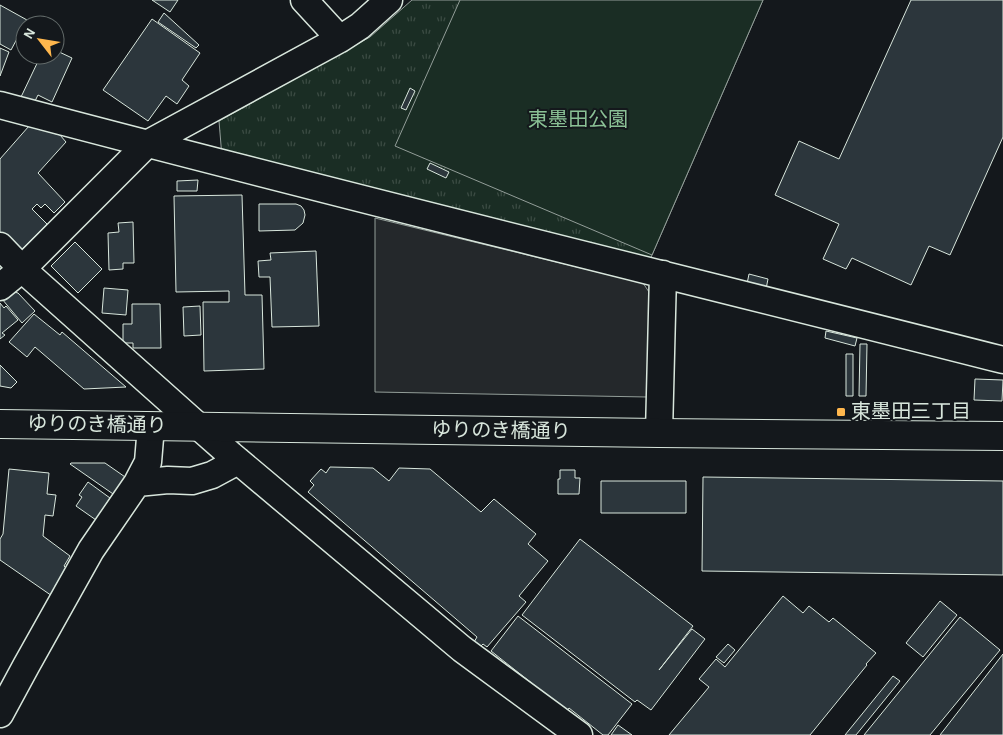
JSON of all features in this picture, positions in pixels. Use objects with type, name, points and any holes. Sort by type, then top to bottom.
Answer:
[{"type":"main road","name":"ゆりのき橋通り","points":[[0,424],[659,434],[1003,436]]},
{"type":"street","points":[[304,0],[340,39]]},
{"type":"street","points":[[0,287],[22,269],[147,144],[340,39],[360,26],[389,0]]},
{"type":"street","points":[[0,105],[352,197],[1003,360]]},
{"type":"street","points":[[0,246],[22,269],[238,460],[462,649],[579,735]]},
{"type":"street","points":[[659,434],[663,274]]},
{"type":"street","points":[[0,714],[91,550],[137,483],[148,462],[151,426]]},
{"type":"street","points":[[137,483],[168,480],[192,481],[212,475],[238,460]]},
{"type":"green space","name":"東墨田公園","points":[[412,0],[763,0],[649,262],[222,157],[219,121],[370,37]]},
{"type":"green space","name":"東墨田公園","points":[[460,0],[763,0],[652,255],[395,146]]},
{"type":"shaded area","points":[[375,218],[643,283],[651,295],[647,397],[375,392]]},
{"type":"building","points":[[152,0],[178,0],[170,12]]},
{"type":"building","points":[[911,0],[1003,0],[1003,137],[950,255],[929,246],[911,285],[852,258],[846,269],[823,259],[839,224],[775,195],[799,141],[839,159]]},
{"type":"building","points":[[0,5],[18,15],[15,15],[15,42],[11,50],[0,44]]},
{"type":"building","points":[[164,13],[199,45],[196,48],[158,22]]},
{"type":"building","points":[[152,19],[200,53],[182,80],[189,86],[177,104],[166,96],[148,121],[103,90]]},
{"type":"building","points":[[0,48],[9,52],[0,76]]},
{"type":"building","points":[[65,55],[72,58],[52,102],[38,95],[34,103],[21,97],[36,65],[65,65]]},
{"type":"building","points":[[410,88],[415,91],[406,110],[401,108]]},
{"type":"building","points":[[29,126],[60,135],[66,142],[38,173],[65,202],[54,213],[45,204],[41,208],[37,204],[32,209],[47,224],[16,255],[0,238],[0,159]]},
{"type":"building","points":[[430,163],[449,172],[446,178],[427,169]]},
{"type":"building","points":[[198,180],[197,191],[177,191],[177,181]]},
{"type":"building","points":[[242,195],[245,295],[262,295],[264,369],[204,371],[203,302],[229,302],[229,291],[176,292],[174,196]]},
{"type":"building","points":[[259,204],[296,204],[301,206],[305,215],[303,223],[295,230],[259,231]]},
{"type":"building","points":[[133,222],[134,263],[123,263],[123,269],[109,270],[108,233],[119,232],[118,223]]},
{"type":"building","points":[[75,242],[102,269],[78,293],[51,266]]},
{"type":"building","points":[[316,251],[319,326],[272,327],[270,277],[259,277],[258,261],[271,260],[270,253]]},
{"type":"building","points":[[749,274],[768,279],[766,289],[747,284]]},
{"type":"building","points":[[104,288],[128,290],[126,315],[102,313]]},
{"type":"building","points":[[10,291],[18,293],[35,311],[22,323],[2,299]]},
{"type":"building","points":[[0,303],[4,308],[6,306],[18,320],[2,333],[5,335],[0,339]]},
{"type":"building","points":[[132,304],[160,304],[161,348],[133,348],[133,343],[123,343],[123,324],[132,324]]},
{"type":"building","points":[[200,306],[201,335],[184,336],[183,307]]},
{"type":"building","points":[[34,314],[60,335],[62,332],[126,387],[84,389],[35,347],[27,357],[9,342]]},
{"type":"building","points":[[826,331],[857,338],[855,346],[825,338]]},
{"type":"building","points":[[860,344],[867,344],[866,396],[859,396]]},
{"type":"building","points":[[846,354],[853,354],[853,396],[846,396]]},
{"type":"building","points":[[0,365],[17,382],[11,388],[0,386]]},
{"type":"building","points":[[975,379],[1003,380],[1002,401],[974,400]]},
{"type":"building","points":[[71,463],[105,463],[128,479],[116,496]]},
{"type":"building","points":[[330,467],[373,468],[389,481],[399,468],[430,469],[481,512],[494,499],[536,534],[528,544],[548,561],[519,596],[526,602],[487,647],[483,644],[480,647],[474,642],[477,637],[308,492],[314,485],[310,481],[321,469],[326,473]]},
{"type":"building","points":[[9,469],[49,473],[47,494],[56,495],[53,516],[45,515],[43,536],[70,556],[64,566],[67,569],[55,586],[60,589],[55,598],[0,560],[0,539],[3,534]]},
{"type":"building","points":[[560,470],[575,470],[575,478],[580,478],[579,494],[558,494]]},
{"type":"building","points":[[703,477],[1003,481],[1003,575],[702,571]]},
{"type":"building","points":[[601,481],[686,481],[686,513],[601,513]]},
{"type":"building","points":[[88,482],[110,498],[96,520],[76,506],[82,497],[79,495]]},
{"type":"building","points":[[580,539],[693,626],[659,670],[692,629],[705,639],[651,710],[637,700],[635,702],[522,615]]},
{"type":"building","points":[[783,596],[803,613],[809,606],[829,622],[833,618],[876,653],[810,735],[669,735],[709,687],[699,679],[716,659],[725,667]]},
{"type":"building","points":[[940,601],[957,615],[923,657],[906,643]]},
{"type":"building","points":[[518,616],[632,704],[608,735],[603,735],[569,708],[567,711],[491,651]]},
{"type":"building","points":[[960,617],[1000,650],[930,735],[864,735]]},
{"type":"building","points":[[728,644],[735,650],[724,663],[716,657]]},
{"type":"building","points":[[1003,654],[1003,735],[940,735]]},
{"type":"building","points":[[893,676],[900,681],[856,735],[845,735]]},
{"type":"building","points":[[618,725],[632,735],[611,735]]},
{"type":"place","name":"東墨田三丁目","points":[[841,412]]}]
